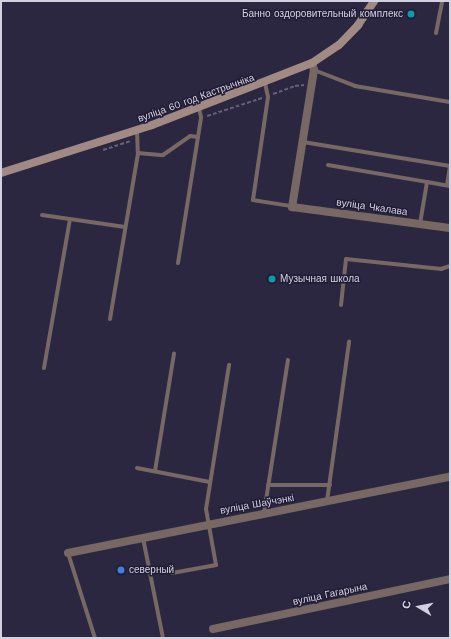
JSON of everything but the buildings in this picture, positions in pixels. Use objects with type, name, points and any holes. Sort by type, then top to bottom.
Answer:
[{"type":"street","name":"вуліца 60 год Кастрычніка","points":[[1,173],[137,130],[313,67],[339,45],[358,25],[374,1]]},
{"type":"street","points":[[292,206],[303,142],[313,67]]},
{"type":"street","name":"вуліца Чкалава","points":[[292,206],[450,228]]},
{"type":"street","name":"вуліца Шаўчэнкі","points":[[68,553],[143,536],[450,476]]},
{"type":"street","name":"вуліца Гагарына","points":[[213,629],[450,579]]},
{"type":"lane","points":[[436,33],[442,1]]},
{"type":"lane","points":[[313,67],[355,86],[450,102]]},
{"type":"lane","points":[[265,83],[268,97],[253,200],[292,206]]},
{"type":"lane","points":[[178,263],[201,117],[199,108]]},
{"type":"lane","points":[[110,319],[138,153],[137,130]]},
{"type":"lane","points":[[138,153],[163,154],[190,136],[198,137]]},
{"type":"lane","points":[[303,142],[450,166],[448,185],[328,165]]},
{"type":"lane","points":[[420,224],[427,182]]},
{"type":"lane","points":[[42,215],[126,227]]},
{"type":"lane","points":[[44,368],[70,219]]},
{"type":"lane","points":[[341,305],[346,259],[441,269],[450,266]]},
{"type":"lane","points":[[327,501],[349,342]]},
{"type":"lane","points":[[155,472],[174,354]]},
{"type":"lane","points":[[264,513],[288,360]]},
{"type":"lane","points":[[172,573],[216,564],[206,509],[229,365]]},
{"type":"lane","points":[[137,468],[210,482]]},
{"type":"lane","points":[[268,486],[330,485]]},
{"type":"lane","points":[[143,536],[163,638]]},
{"type":"lane","points":[[68,553],[95,638]]},
{"type":"place","name":"Банно оздоровительный комплекс","points":[[411,14]]},
{"type":"place","name":"Музычная школа","points":[[272,279]]},
{"type":"place","name":"северный","points":[[121,570]]}]
